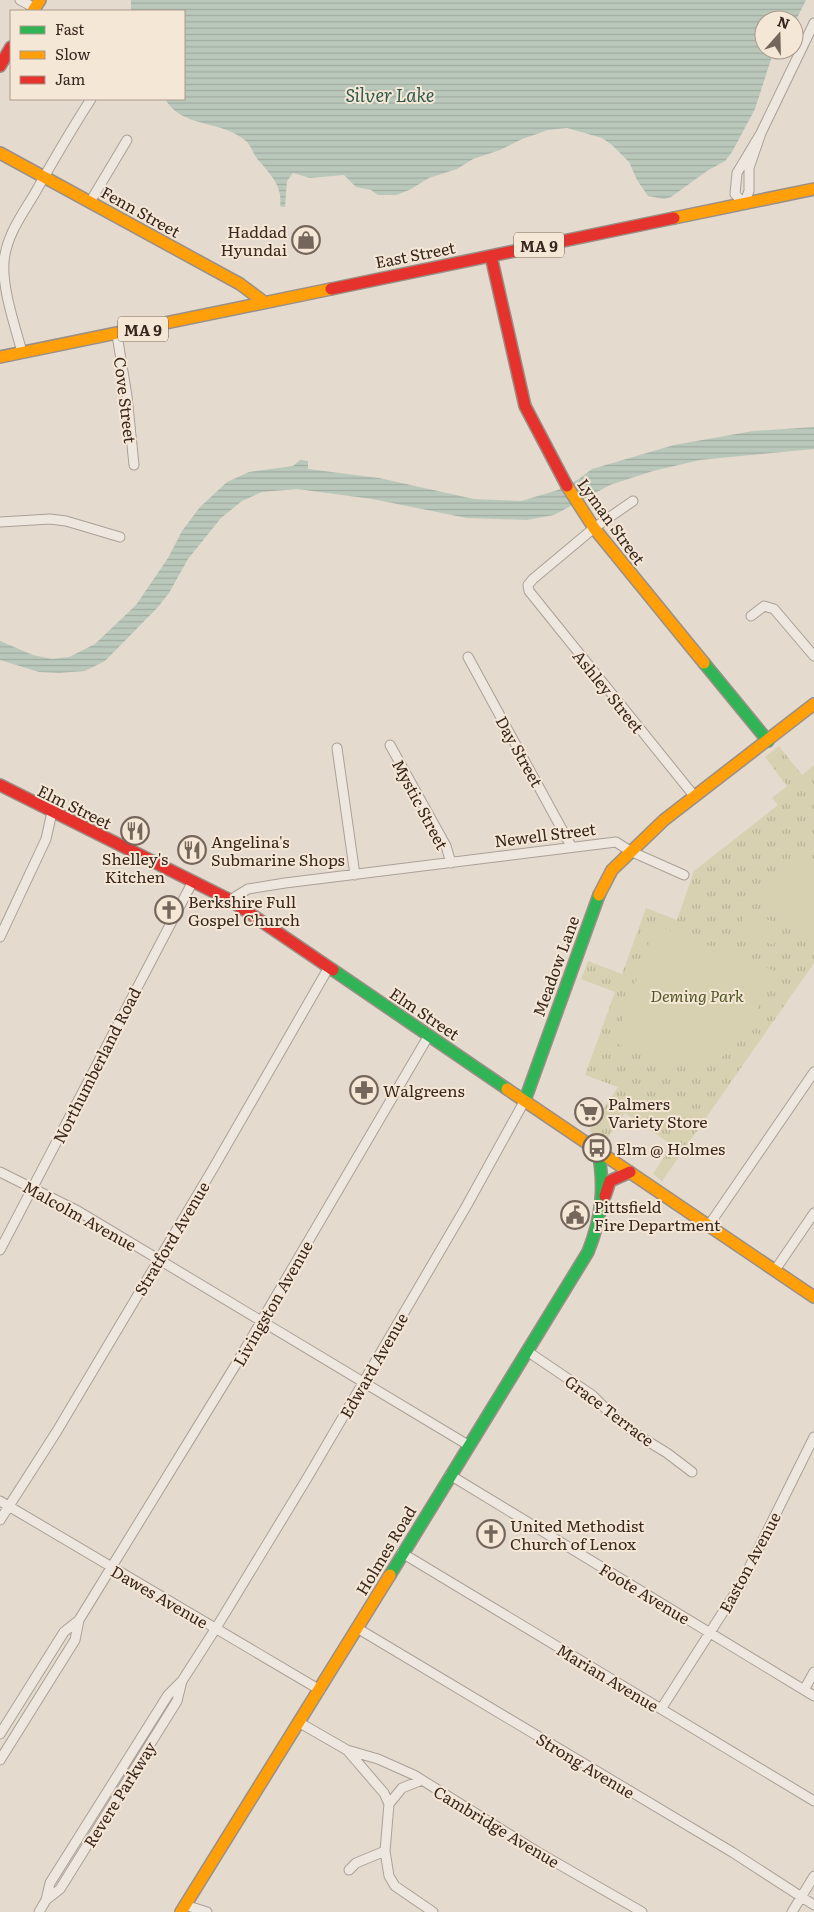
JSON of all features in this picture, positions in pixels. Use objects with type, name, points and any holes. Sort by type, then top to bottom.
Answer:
[{"type":"main road","points":[[0,66],[10,49]]},
{"type":"main road","name":"Fenn Street","points":[[0,153],[240,284],[264,302]]},
{"type":"main road","name":"East Street","points":[[0,356],[117,335],[264,302],[814,189]]},
{"type":"main road","name":"Lyman Street","points":[[492,256],[525,406],[578,506],[768,741]]},
{"type":"main road","points":[[630,851],[695,797],[814,704]]},
{"type":"main road","name":"Elm Street","points":[[0,785],[230,900],[814,1297]]},
{"type":"main road","name":"Meadow Lane","points":[[525,1100],[602,888],[612,870],[630,851]]},
{"type":"main road","name":"Holmes Road","points":[[186,1910],[402,1553],[588,1252],[600,1225],[603,1200],[603,1170],[598,1150]]},
{"type":"main road","name":"Holmes Road","points":[[603,1200],[610,1181],[630,1172]]},
{"type":"street","points":[[20,0],[36,7]]},
{"type":"street","points":[[761,133],[749,168],[749,191],[744,204],[735,194],[736,179],[761,133],[814,23]]},
{"type":"street","points":[[22,352],[13,318],[4,263],[14,229],[43,177],[90,100]]},
{"type":"street","points":[[90,202],[128,140]]},
{"type":"street","name":"Cove Street","points":[[117,335],[127,396],[134,465]]},
{"type":"street","points":[[594,528],[634,501]]},
{"type":"street","points":[[0,522],[50,519],[66,521],[120,537]]},
{"type":"street","name":"Ashley Street","points":[[594,528],[529,584],[529,591],[695,797]]},
{"type":"street","points":[[751,616],[764,606],[769,606],[788,624],[814,656]]},
{"type":"street","name":"Day Street","points":[[468,657],[571,846]]},
{"type":"street","name":"Mystic Street","points":[[390,745],[446,846],[451,863]]},
{"type":"street","points":[[337,748],[355,875]]},
{"type":"street","points":[[0,937],[3,922],[46,839],[52,812]]},
{"type":"street","name":"Newell Street","points":[[230,900],[248,889],[571,846],[616,842],[630,851],[684,875]]},
{"type":"street","name":"Northumberland Road","points":[[0,1250],[193,881]]},
{"type":"street","name":"Stratford Avenue","points":[[0,1520],[57,1431],[157,1259],[214,1167],[329,967]]},
{"type":"street","name":"Livingston Avenue","points":[[79,1620],[261,1321],[428,1035]]},
{"type":"street","points":[[709,1225],[814,1072]]},
{"type":"street","name":"Edward Avenue","points":[[216,1628],[467,1205],[525,1100]]},
{"type":"street","name":"Malcolm Avenue","points":[[0,1172],[78,1211],[468,1445]]},
{"type":"street","points":[[775,1270],[814,1213]]},
{"type":"street","name":"Grace Terrace","points":[[527,1351],[592,1395],[636,1434],[667,1452],[692,1472]]},
{"type":"street","name":"Easton Avenue","points":[[661,1709],[741,1584],[814,1438]]},
{"type":"street","name":"Foote Avenue","points":[[450,1475],[814,1696]]},
{"type":"street","name":"Dawes Avenue","points":[[0,1501],[320,1690]]},
{"type":"street","name":"Marian Avenue","points":[[402,1553],[814,1801]]},
{"type":"street","points":[[16,1734],[2,1730],[64,1632],[79,1620]]},
{"type":"street","points":[[0,1760],[75,1640],[79,1620]]},
{"type":"street","name":"Revere Parkway","points":[[39,1912],[46,1900],[50,1883],[108,1788],[168,1695],[182,1681],[216,1628]]},
{"type":"street","name":"Strong Avenue","points":[[357,1628],[732,1852],[814,1905]]},
{"type":"street","points":[[804,1690],[814,1672]]},
{"type":"street","name":"Revere Parkway","points":[[46,1900],[60,1889],[119,1795],[176,1701],[182,1681]]},
{"type":"street","points":[[300,1723],[347,1750],[384,1792],[389,1804],[385,1851],[389,1876],[394,1886],[433,1912]]},
{"type":"street","name":"Cambridge Avenue","points":[[347,1750],[378,1759],[422,1780],[536,1851],[642,1912]]},
{"type":"street","points":[[389,1804],[402,1788],[422,1780]]},
{"type":"street","points":[[108,1788],[119,1795]]},
{"type":"street","points":[[349,1870],[356,1863],[385,1851]]},
{"type":"street","points":[[792,1912],[814,1876]]},
{"type":"street","points":[[186,1910],[207,1912]]},
{"type":"green space","name":"Deming Park","points":[[779,746],[802,775],[814,765],[814,963],[662,1181],[653,1174],[672,1145],[625,1113],[605,1142],[589,1131],[618,1087],[585,1075],[615,992],[581,979],[588,961],[622,974],[646,908],[677,920],[694,871],[778,805],[772,798],[787,786],[765,757]]},
{"type":"green space","points":[[800,863],[814,863],[814,942],[809,943],[806,937],[759,887],[781,869]]},
{"type":"green space","points":[[745,912],[781,924],[774,945],[738,933]]},
{"type":"green space","points":[[666,929],[775,971],[742,1036],[733,1048],[720,1058],[706,1063],[676,1062],[660,1059],[615,1043],[652,934]]},
{"type":"water","name":"Silver Lake","points":[[131,0],[806,0],[801,10],[754,10],[754,60],[771,60],[755,109],[732,152],[725,161],[707,171],[671,197],[664,199],[648,196],[637,180],[629,162],[612,145],[602,138],[567,128],[548,130],[522,139],[500,150],[473,159],[457,169],[429,178],[397,195],[378,195],[371,190],[356,187],[344,175],[310,178],[293,173],[287,181],[285,207],[280,206],[278,187],[245,140],[222,128],[190,119],[180,114],[166,100],[185,100],[185,10],[131,10]]},
{"type":"water","points":[[814,427],[814,449],[700,460],[653,471],[610,485],[554,515],[527,520],[467,518],[372,499],[297,489],[262,492],[242,501],[221,518],[188,559],[169,593],[158,607],[105,661],[85,671],[59,673],[39,672],[0,660],[0,641],[33,655],[52,659],[69,657],[95,644],[136,605],[168,558],[182,531],[200,507],[227,482],[249,472],[293,466],[300,460],[308,461],[308,469],[379,478],[474,499],[521,501],[558,490],[579,479],[592,469],[674,445],[753,431]]},
{"type":"traffic: fast","points":[[704,663],[768,741]]},
{"type":"traffic: fast","points":[[525,1100],[599,895]]},
{"type":"traffic: fast","points":[[333,970],[507,1089]]},
{"type":"traffic: fast","points":[[390,1575],[588,1252],[593,1239],[601,1202],[602,1189],[598,1150]]},
{"type":"traffic: slow","points":[[34,10],[40,0]]},
{"type":"traffic: slow","points":[[0,153],[240,284],[264,302]]},
{"type":"traffic: slow","points":[[674,218],[814,189]]},
{"type":"traffic: slow","points":[[0,357],[331,289]]},
{"type":"traffic: slow","points":[[567,486],[594,528],[704,663]]},
{"type":"traffic: slow","points":[[599,895],[612,870],[664,820],[814,704]]},
{"type":"traffic: slow","points":[[507,1089],[814,1297]]},
{"type":"traffic: slow","points":[[181,1912],[390,1575]]},
{"type":"traffic: jam","points":[[0,66],[10,49]]},
{"type":"traffic: jam","points":[[331,289],[674,218]]},
{"type":"traffic: jam","points":[[491,256],[525,406],[567,486]]},
{"type":"traffic: jam","points":[[0,785],[230,900],[333,970]]},
{"type":"traffic: jam","points":[[605,1196],[610,1181],[630,1172]]},
{"type":"place","name":"Haddad Hyundai","points":[[306,240]]},
{"type":"place","name":"Shelley's Kitchen","points":[[135,831]]},
{"type":"place","name":"Angelina's Submarine Shops","points":[[192,850]]},
{"type":"place","name":"Berkshire Full Gospel Church","points":[[169,910]]},
{"type":"place","name":"Walgreens","points":[[364,1090]]},
{"type":"place","name":"Palmers Variety Store","points":[[589,1112]]},
{"type":"place","name":"Elm @ Holmes","points":[[597,1148]]},
{"type":"place","name":"Pittsfield Fire Department","points":[[575,1215]]},
{"type":"place","name":"United Methodist Church of Lenox","points":[[491,1534]]}]
